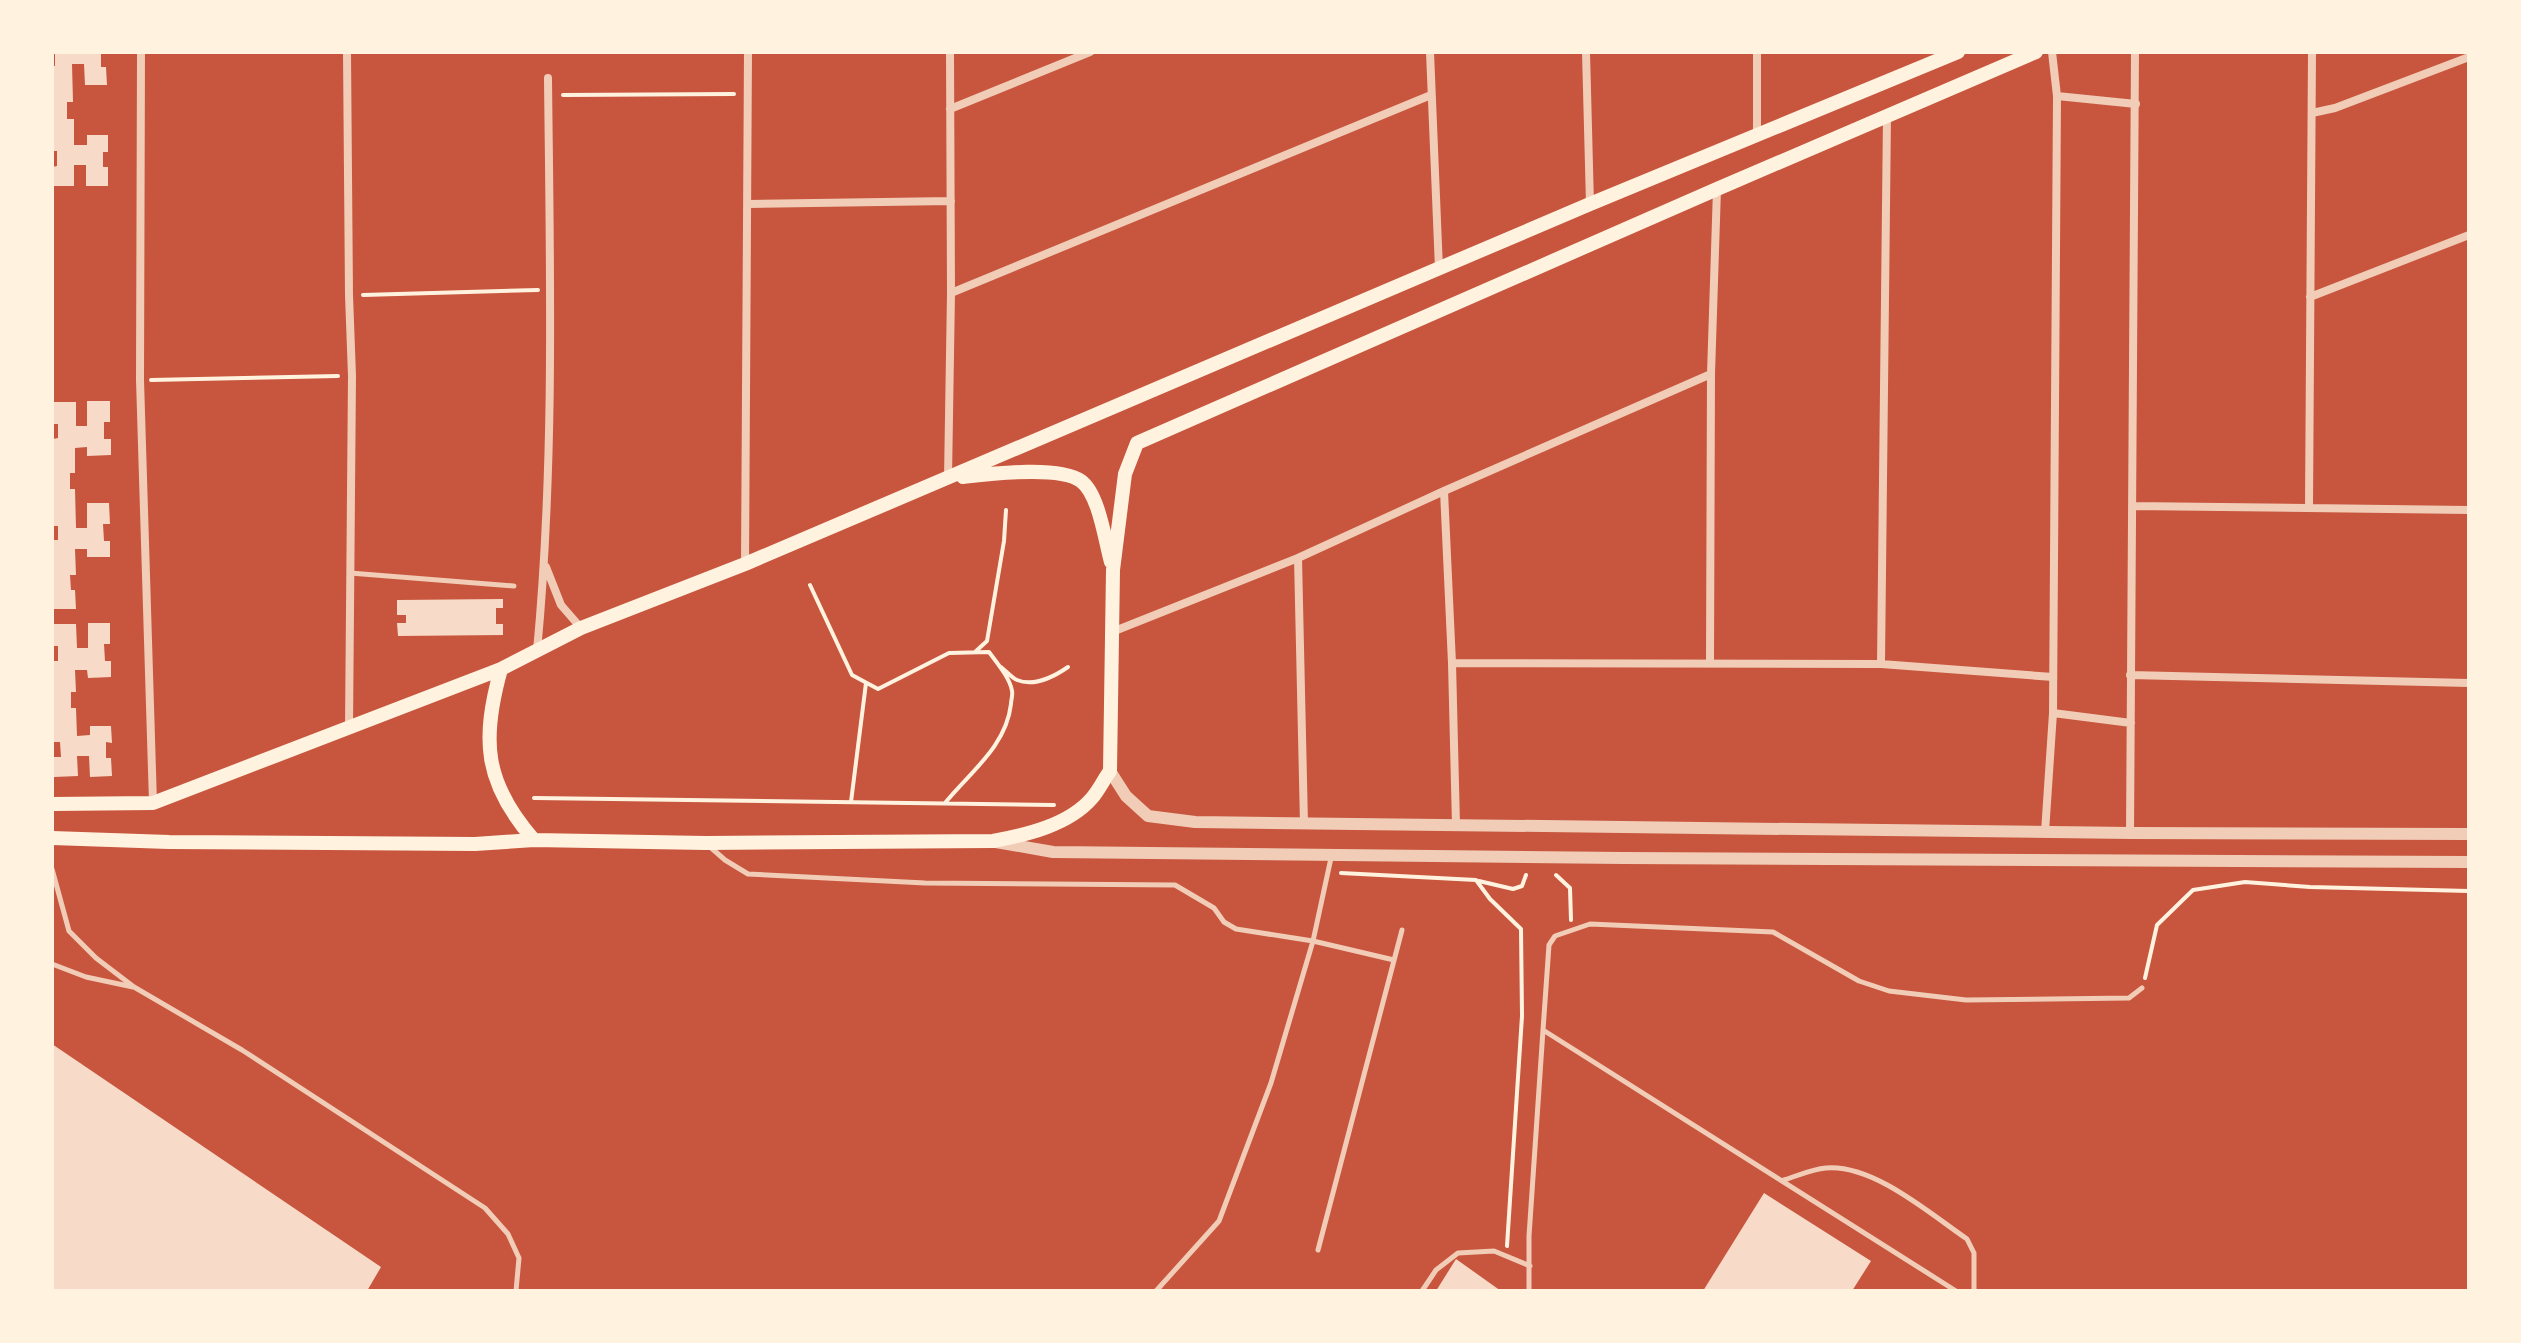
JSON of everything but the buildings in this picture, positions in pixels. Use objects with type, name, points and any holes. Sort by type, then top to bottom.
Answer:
[{"type":"main road","points":[[52,804],[153,803],[501,669],[581,628],[745,564],[1757,135],[1930,58],[1958,52]]},
{"type":"main road","points":[[52,838],[475,844],[534,840],[706,843],[993,841],[1027,835],[1075,813],[1092,798],[1110,771],[1113,570],[1125,474],[1137,443],[2036,52]]},
{"type":"main road","points":[[948,478],[1018,472],[1057,473],[1081,481],[1094,500],[1113,570]]},
{"type":"main road","points":[[501,669],[488,724],[492,765],[508,807],[534,840]]},
{"type":"street","points":[[141,52],[140,380],[153,803]]},
{"type":"street","points":[[347,52],[352,376],[349,728]]},
{"type":"street","points":[[745,564],[748,52]]},
{"type":"street","points":[[948,478],[950,52]]},
{"type":"street","points":[[950,109],[1090,52]]},
{"type":"street","points":[[1430,52],[1439,269]]},
{"type":"street","points":[[1586,52],[1590,204]]},
{"type":"street","points":[[1757,52],[1757,135]]},
{"type":"street","points":[[2045,832],[2053,713],[2057,96],[2052,52]]},
{"type":"street","points":[[2130,833],[2135,52]]},
{"type":"street","points":[[2309,507],[2312,52]]},
{"type":"street","points":[[2312,113],[2349,103],[2469,57]]},
{"type":"street","points":[[537,651],[545,565],[550,290],[548,78]]},
{"type":"street","points":[[951,293],[1431,95]]},
{"type":"street","points":[[2057,96],[2136,104]]},
{"type":"street","points":[[1881,664],[1887,115]]},
{"type":"street","points":[[1710,663],[1711,374],[1717,189]]},
{"type":"street","points":[[748,204],[951,201]]},
{"type":"street","points":[[2310,297],[2469,235]]},
{"type":"street","points":[[1112,632],[1298,558],[1711,374]]},
{"type":"street","points":[[1444,491],[1456,825]]},
{"type":"street","points":[[2132,506],[2469,510]]},
{"type":"street","points":[[1298,558],[1304,824]]},
{"type":"street","points":[[545,565],[561,605],[581,628]]},
{"type":"street","points":[[1452,663],[1881,664],[2053,677]]},
{"type":"street","points":[[2130,675],[2469,683]]},
{"type":"street","points":[[2053,713],[2131,723]]},
{"type":"street","points":[[1110,771],[1126,796],[1148,816],[1195,822],[2469,834]]},
{"type":"street","points":[[993,841],[1053,852],[1331,856],[2469,862]]},
{"type":"lane","points":[[350,573],[514,586]]},
{"type":"lane","points":[[706,843],[748,874],[925,883],[1175,885],[1214,908],[1224,922],[1236,929],[1313,941],[1394,960]]},
{"type":"lane","points":[[1156,1291],[1219,1221],[1271,1083],[1313,941],[1331,856]]},
{"type":"lane","points":[[52,869],[69,931],[96,958],[134,987],[242,1050],[485,1208],[508,1234],[519,1258],[516,1291]]},
{"type":"lane","points":[[1529,1291],[1529,1236],[1549,945],[1555,936],[1590,924],[1773,932],[1859,981],[1889,991],[1966,1000],[2129,998],[2142,988]]},
{"type":"lane","points":[[1318,1250],[1402,930]]},
{"type":"lane","points":[[52,964],[86,977],[134,987]]},
{"type":"lane","points":[[1543,1030],[1956,1291]]},
{"type":"lane","points":[[1783,1180],[1824,1168],[1852,1169],[1881,1181],[1967,1239],[1974,1253],[1974,1291]]},
{"type":"lane","points":[[1422,1291],[1436,1270],[1458,1253],[1494,1251],[1530,1266]]},
{"type":"path","points":[[548,95],[748,94]]},
{"type":"path","points":[[349,295],[550,290]]},
{"type":"path","points":[[140,380],[352,376]]},
{"type":"path","points":[[975,652],[987,641],[1004,541],[1006,510]]},
{"type":"path","points":[[810,585],[852,675],[878,689],[949,653],[989,652],[1018,681],[1034,682],[1055,676],[1068,667]]},
{"type":"path","points":[[945,803],[994,748],[1009,719],[1012,691],[1000,666]]},
{"type":"path","points":[[851,802],[866,683]]},
{"type":"path","points":[[534,798],[1054,805]]},
{"type":"path","points":[[1328,872],[1476,880],[1513,889],[1522,886],[1526,875],[1516,875]]},
{"type":"path","points":[[1542,875],[1557,875],[1570,888],[1571,930]]},
{"type":"path","points":[[1476,880],[1490,899],[1521,929],[1522,1016],[1506,1256]]},
{"type":"path","points":[[2142,988],[2157,925],[2193,890],[2245,882],[2469,891]]}]
